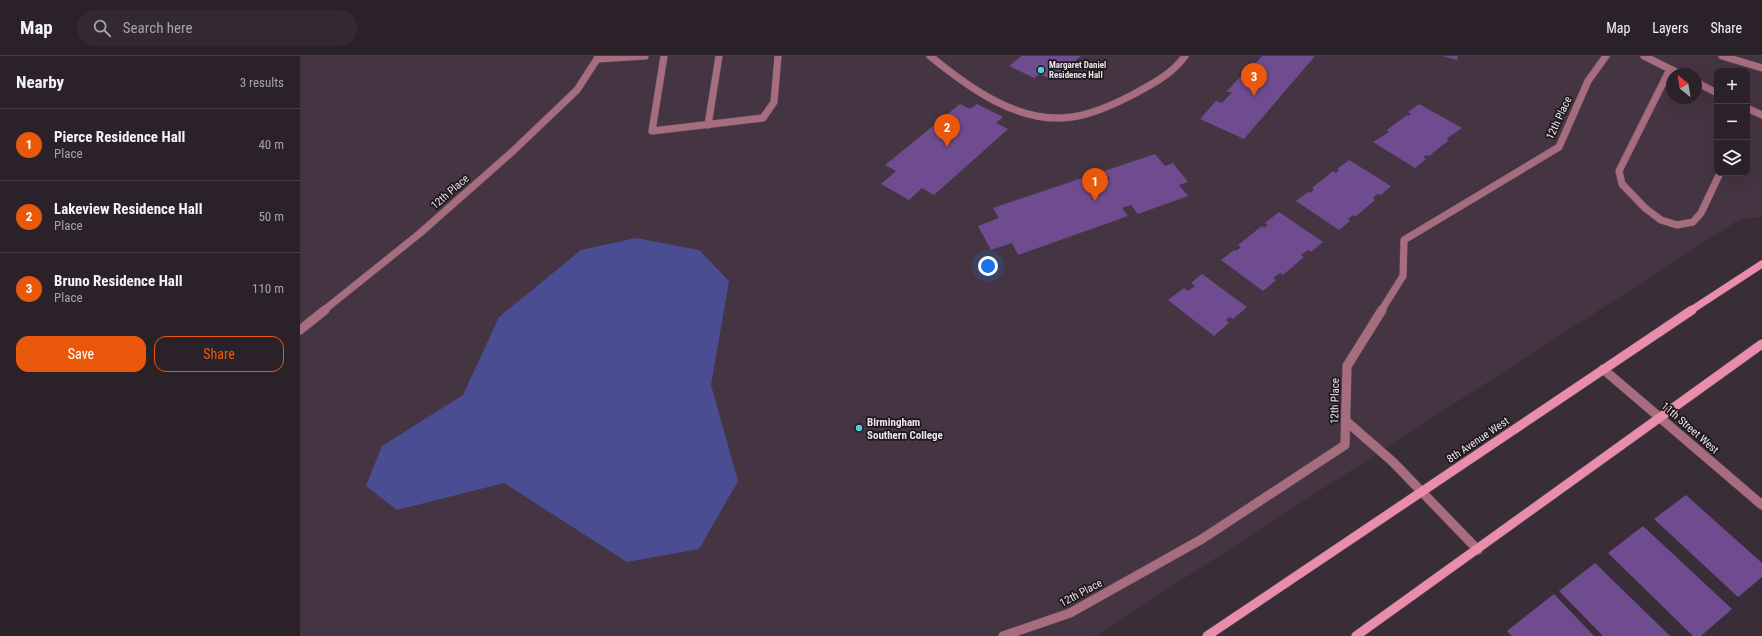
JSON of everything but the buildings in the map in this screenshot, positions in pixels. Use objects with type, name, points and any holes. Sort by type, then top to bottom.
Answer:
[{"type":"main road","name":"8th Avenue West","points":[[1207,636],[1422,493],[1603,369],[1762,264]]},
{"type":"main road","points":[[1356,636],[1478,550],[1660,416],[1762,344]]},
{"type":"street","points":[[598,58],[645,56]]},
{"type":"street","points":[[664,56],[652,131],[763,118],[774,102],[778,56]]},
{"type":"street","points":[[708,125],[719,56]]},
{"type":"street","points":[[930,56],[953,76],[997,102],[1035,115],[1060,118],[1087,114],[1120,101],[1173,70],[1185,56]]},
{"type":"street","name":"12th Place","points":[[1003,636],[1070,613],[1202,538],[1345,445],[1347,366],[1403,276],[1404,240],[1559,147],[1588,82],[1606,56]]},
{"type":"street","points":[[1644,56],[1668,68]]},
{"type":"street","points":[[1722,56],[1762,68]]},
{"type":"street","name":"12th Place","points":[[300,330],[419,234],[512,152],[577,90],[598,58]]},
{"type":"street","points":[[1666,77],[1619,170],[1622,184],[1645,208],[1661,220],[1677,225],[1693,222],[1701,213],[1719,176]]},
{"type":"street","points":[[1702,85],[1714,91]]},
{"type":"street","points":[[1750,111],[1762,116]]},
{"type":"street","name":"11th Street West","points":[[1603,369],[1660,416],[1762,505]]},
{"type":"street","points":[[1346,422],[1393,462],[1478,550]]},
{"type":"shaded area","name":"Birmingham Southern College","points":[[300,56],[1762,56],[1762,217],[1740,219],[1095,636],[300,636]]},
{"type":"shaded area","points":[[636,238],[699,250],[729,281],[711,385],[738,481],[699,549],[627,562],[504,483],[397,510],[366,486],[382,446],[463,395],[499,317],[581,250]]},
{"type":"place","name":"Margaret Daniel Residence Hall","points":[[1041,70]]},
{"type":"place","name":"Bruno Residence Hall","points":[[1254,96]]},
{"type":"place","name":"Lakeview Residence Hall","points":[[947,147]]},
{"type":"place","name":"Pierce Residence Hall","points":[[1095,201]]},
{"type":"place","name":"Birmingham Southern College","points":[[859,428]]}]
